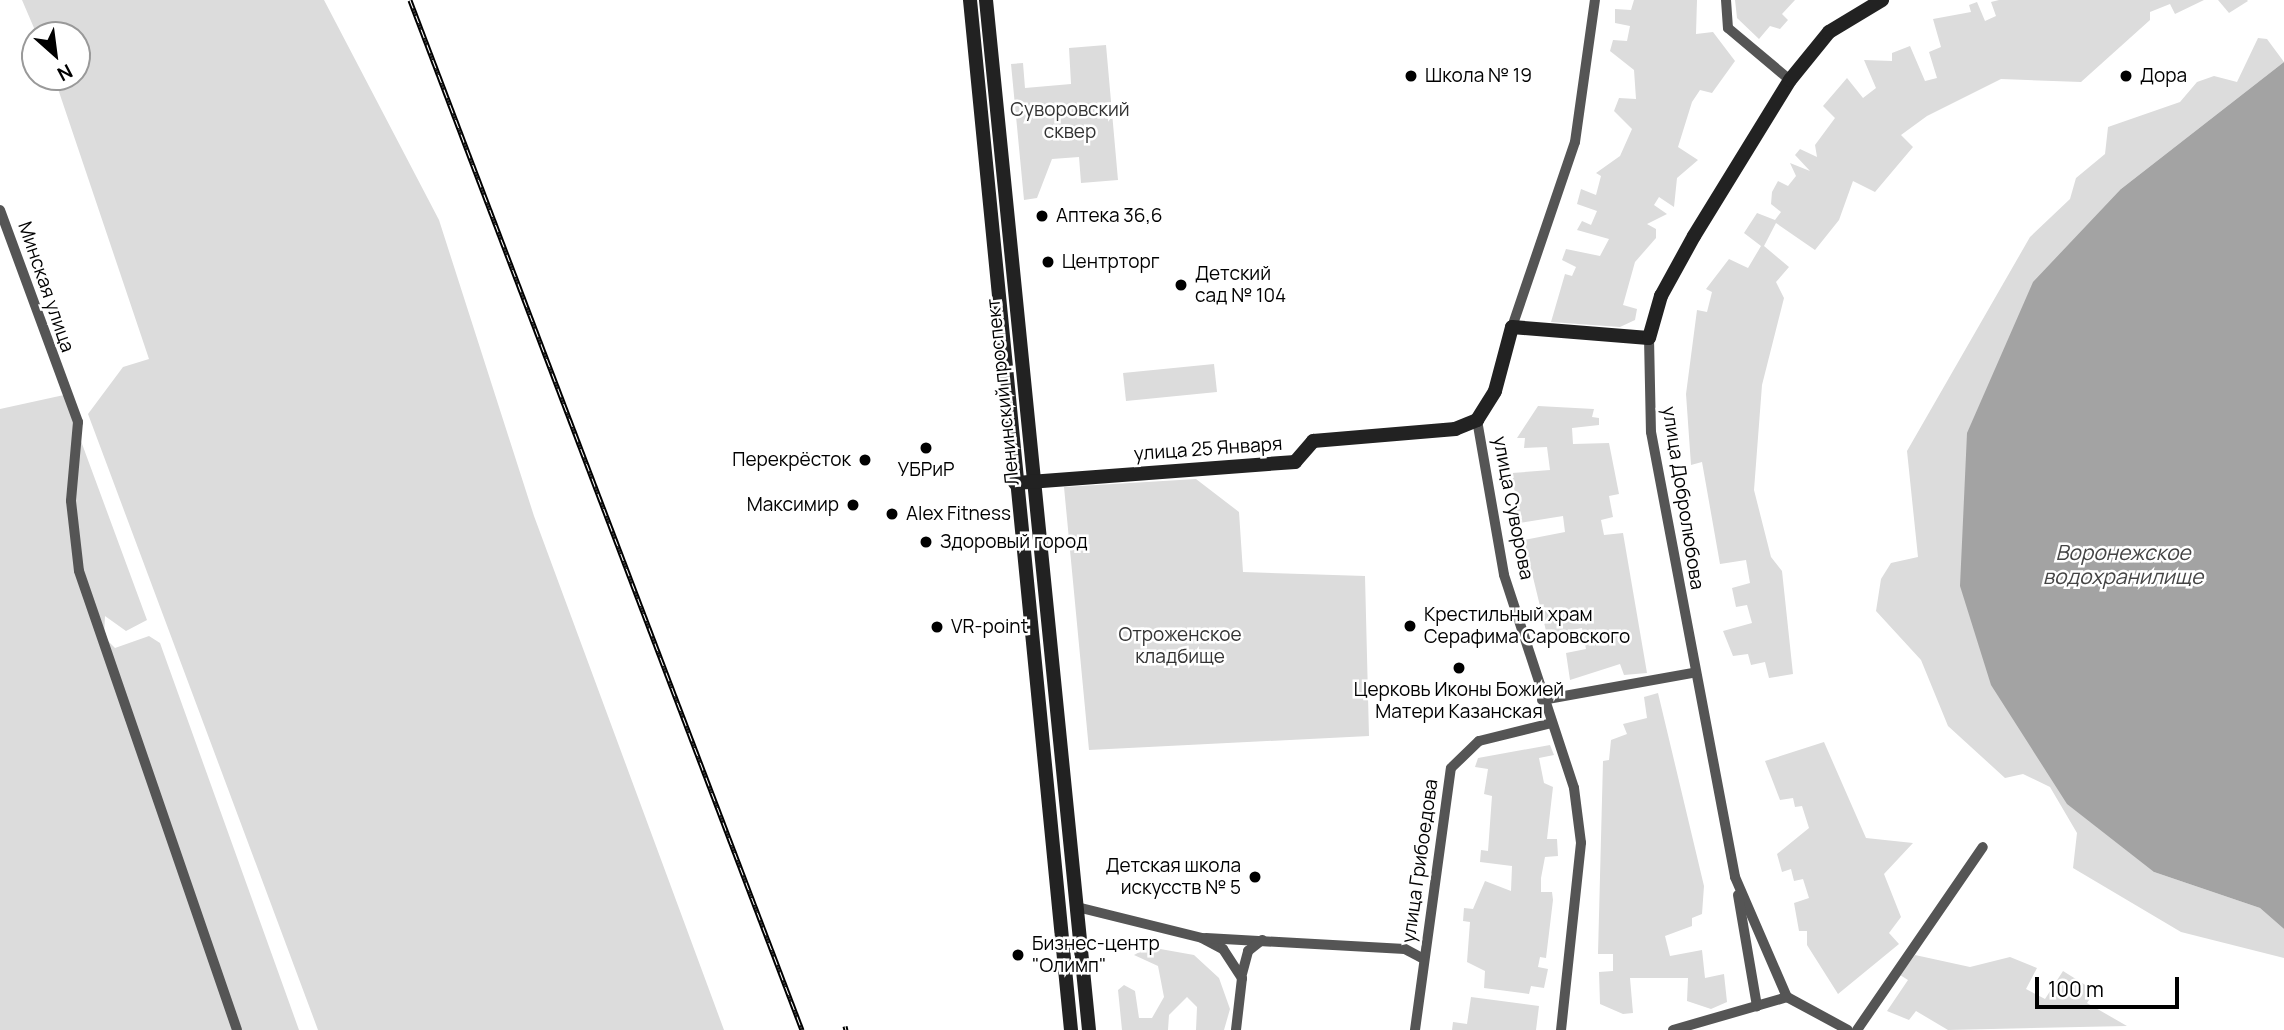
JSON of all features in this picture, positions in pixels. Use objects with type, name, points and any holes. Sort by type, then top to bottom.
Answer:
[{"type":"main road","name":"Ленинский проспект","points":[[970,0],[1015,483],[1071,1030]]},
{"type":"main road","name":"Ленинский проспект","points":[[985,0],[1031,482],[1088,1030]]},
{"type":"main road","name":"улица Добролюбова","points":[[1649,338],[1688,248],[1790,80],[1829,32],[1882,0]]},
{"type":"main road","points":[[1512,327],[1649,338]]},
{"type":"main road","name":"улица Суворова","points":[[1477,420],[1499,381],[1512,327]]},
{"type":"main road","name":"улица 25 Января","points":[[1015,483],[1295,462],[1313,441],[1455,429],[1477,420]]},
{"type":"main road","points":[[1056,876],[1065,907],[1077,907]]},
{"type":"street","name":"улица Суворова","points":[[1512,327],[1578,132],[1595,0]]},
{"type":"street","points":[[1726,0],[1728,28],[1790,80]]},
{"type":"street","name":"Минская улица","points":[[0,210],[59,377],[78,422],[71,501],[79,571],[237,1030]]},
{"type":"street","name":"улица Добролюбова","points":[[1649,338],[1651,432],[1692,673],[1735,877],[1787,997]]},
{"type":"street","name":"улица Суворова","points":[[1477,420],[1504,575],[1542,700],[1574,788],[1581,843],[1561,1030]]},
{"type":"street","points":[[1542,700],[1692,673]]},
{"type":"street","name":"улица Грибоедова","points":[[1415,1030],[1451,768],[1479,741],[1552,723]]},
{"type":"street","points":[[1857,1030],[1983,847]]},
{"type":"street","points":[[1735,877],[1757,1006]]},
{"type":"street","points":[[1077,907],[1202,938],[1405,949],[1424,959]]},
{"type":"street","points":[[1202,938],[1231,957],[1242,978]]},
{"type":"street","points":[[1236,1030],[1248,951],[1262,940]]},
{"type":"street","points":[[1673,1030],[1787,997],[1848,1030]]},
{"type":"green space","points":[[22,0],[324,0],[439,220],[534,516],[724,1030],[318,1030],[88,414],[123,367],[149,359],[59,91],[91,91],[91,21],[31,21]]},
{"type":"green space","points":[[1634,0],[1697,0],[1696,34],[1713,32],[1735,61],[1712,93],[1700,90],[1692,102],[1678,147],[1698,160],[1677,178],[1674,207],[1659,197],[1654,205],[1667,214],[1647,224],[1656,229],[1656,238],[1635,262],[1623,305],[1637,309],[1635,320],[1620,327],[1551,322],[1565,274],[1572,276],[1576,267],[1562,260],[1566,249],[1600,256],[1609,239],[1577,230],[1582,221],[1591,225],[1597,211],[1577,204],[1581,189],[1596,195],[1601,176],[1596,173],[1620,156],[1632,129],[1614,111],[1619,98],[1636,99],[1634,70],[1610,51],[1613,40],[1627,41],[1630,26],[1615,23],[1615,9],[1631,10]]},
{"type":"green space","points":[[1735,0],[1795,0],[1782,14],[1788,20],[1780,29],[1770,26],[1759,39],[1737,18]]},
{"type":"green space","points":[[2204,0],[2175,14],[2170,4],[2150,12],[2150,20],[2081,82],[2001,79],[1927,116],[1901,135],[1913,147],[1875,192],[1853,181],[1839,220],[1815,250],[1776,223],[1764,246],[1789,267],[1776,282],[1784,298],[1762,385],[1754,490],[1771,557],[1782,571],[1793,674],[1769,678],[1765,662],[1751,665],[1748,654],[1733,656],[1723,631],[1752,623],[1747,605],[1736,607],[1732,588],[1750,583],[1746,560],[1720,564],[1702,462],[1691,465],[1686,394],[1697,310],[1707,312],[1712,292],[1706,289],[1729,259],[1748,268],[1761,246],[1744,233],[1757,213],[1775,220],[1781,212],[1771,204],[1772,192],[1778,181],[1788,186],[1796,176],[1790,163],[1810,171],[1795,155],[1800,149],[1817,157],[1815,145],[1835,118],[1823,106],[1847,78],[1863,98],[1876,88],[1864,60],[1892,61],[1892,53],[1910,46],[1925,81],[1937,78],[1929,52],[1941,47],[1933,19],[1971,12],[1969,5],[1977,2],[1985,21],[1996,16],[1991,2]]},
{"type":"green space","points":[[2218,0],[2247,0],[2248,1],[2229,13]]},
{"type":"green space","points":[[2258,38],[2267,39],[2284,62],[2121,189],[2154,872],[2260,908],[2284,929],[2284,958],[2181,932],[2073,868],[2077,833],[2050,787],[2023,774],[2005,778],[1948,726],[1921,660],[1876,611],[1881,579],[1891,563],[1918,557],[1907,451],[2030,237],[2070,199],[2076,178],[2105,154],[2108,127],[2180,102],[2197,82],[2214,76],[2237,82]]},
{"type":"green space","name":"Суворовский сквер","points":[[1106,45],[1118,180],[1081,183],[1079,157],[1052,159],[1037,198],[1024,200],[1011,64],[1023,63],[1025,88],[1071,84],[1069,48]]},
{"type":"green space","points":[[1214,364],[1217,392],[1126,401],[1123,373]]},
{"type":"green space","points":[[64,395],[147,620],[126,631],[105,616],[104,637],[115,648],[149,636],[160,643],[299,1030],[0,1030],[0,409]]},
{"type":"green space","points":[[1538,406],[1594,409],[1592,417],[1599,418],[1599,425],[1572,428],[1573,444],[1609,443],[1619,494],[1609,496],[1613,517],[1601,520],[1604,535],[1623,533],[1647,673],[1624,675],[1620,664],[1570,680],[1566,653],[1586,649],[1582,628],[1547,635],[1524,540],[1565,532],[1563,516],[1519,523],[1512,473],[1550,470],[1547,447],[1524,448],[1525,438],[1517,438]]},
{"type":"green space","name":"Отроженское кладбище","points":[[1196,479],[1239,512],[1243,572],[1365,576],[1369,736],[1089,750],[1064,487]]},
{"type":"green space","points":[[1658,693],[1704,886],[1702,914],[1692,918],[1692,926],[1665,936],[1670,956],[1702,950],[1705,978],[1724,974],[1727,1002],[1711,1009],[1687,1001],[1688,978],[1630,978],[1633,1013],[1623,1014],[1600,1004],[1599,972],[1613,971],[1613,954],[1598,954],[1603,761],[1609,760],[1611,740],[1627,734],[1623,724],[1647,718],[1644,697]]},
{"type":"green space","points":[[1824,742],[1866,838],[1913,843],[1884,874],[1901,917],[1889,933],[1899,944],[1838,994],[1807,945],[1807,931],[1799,931],[1794,903],[1809,898],[1803,879],[1794,881],[1791,869],[1782,872],[1777,854],[1809,828],[1802,806],[1795,807],[1793,798],[1780,800],[1765,761]]},
{"type":"green space","points":[[1550,745],[1554,755],[1539,758],[1544,783],[1553,787],[1547,839],[1557,839],[1558,856],[1545,857],[1541,878],[1541,892],[1552,892],[1553,900],[1546,958],[1540,957],[1538,967],[1548,969],[1544,988],[1531,986],[1529,994],[1484,988],[1485,971],[1467,962],[1470,922],[1463,921],[1464,908],[1473,909],[1485,881],[1511,891],[1512,866],[1480,862],[1481,850],[1488,851],[1492,796],[1484,794],[1488,769],[1475,767],[1478,758]]},
{"type":"green space","points":[[1149,947],[1194,955],[1219,978],[1230,1009],[1224,1030],[1196,1030],[1197,1007],[1187,997],[1169,1015],[1168,1030],[1122,1030],[1118,990],[1124,985],[1135,991],[1139,1018],[1152,1018],[1164,997],[1158,966],[1134,955]]},
{"type":"green space","points":[[1915,955],[1970,967],[2010,957],[2037,968],[2026,989],[2045,999],[2063,971],[2095,991],[2087,1003],[2127,1026],[1948,1030],[1916,1011],[1909,1020],[1887,1011],[1908,980],[1900,975]]},
{"type":"green space","points":[[1471,997],[1539,1006],[1536,1030],[1452,1030],[1453,1022],[1467,1024]]},
{"type":"water","name":"Воронежское водохранилище","points":[[2284,62],[2284,929],[2260,908],[2154,872],[2067,804],[1991,685],[1960,586],[1967,433],[2033,282],[2121,189]]},
{"type":"railway","points":[[410,0],[802,1030]]},
{"type":"railway","points":[[845,1026],[846,1030]]},
{"type":"place","name":"Школа № 19","points":[[1411,76]]},
{"type":"place","name":"Дора","points":[[2126,76]]},
{"type":"place","name":"Аптека 36,6","points":[[1042,216]]},
{"type":"place","name":"Центрторг","points":[[1048,262]]},
{"type":"place","name":"Детский сад № 104","points":[[1181,285]]},
{"type":"place","name":"УБРиР","points":[[926,448]]},
{"type":"place","name":"Перекрёсток","points":[[865,460]]},
{"type":"place","name":"Максимир","points":[[853,505]]},
{"type":"place","name":"Alex Fitness","points":[[892,514]]},
{"type":"place","name":"Здоровый город","points":[[926,542]]},
{"type":"place","name":"Крестильный храм Серафима Саровского","points":[[1410,626]]},
{"type":"place","name":"VR-point","points":[[937,627]]},
{"type":"place","name":"Церковь Иконы Божией Матери Казанская","points":[[1459,668]]},
{"type":"place","name":"Детская школа искусств № 5","points":[[1255,877]]},
{"type":"place","name":"Бизнес-центр \"Олимп\"","points":[[1018,955]]}]
